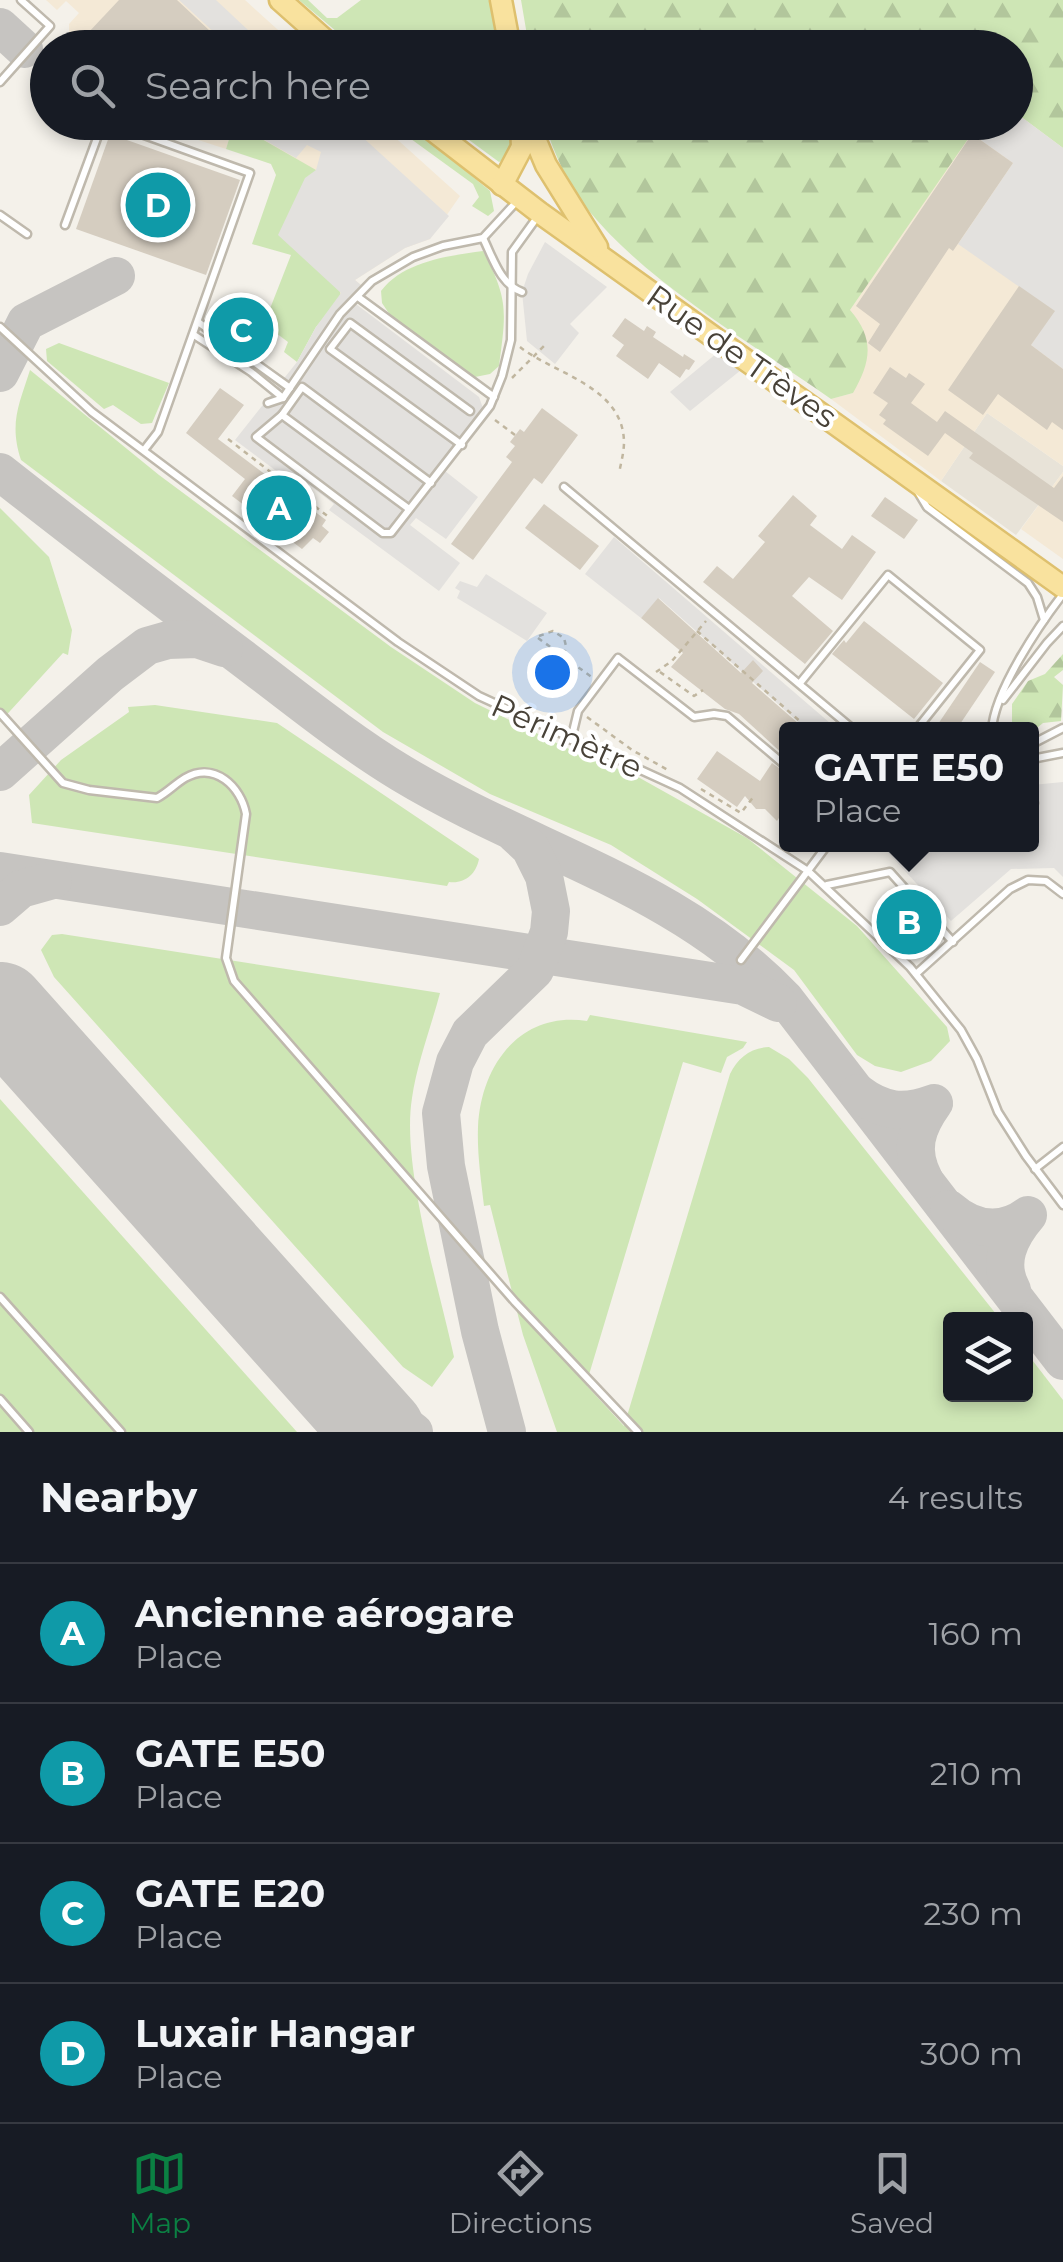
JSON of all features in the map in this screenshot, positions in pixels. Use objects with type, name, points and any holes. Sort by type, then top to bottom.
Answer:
[{"type":"main road","points":[[280,0],[314,30]]},
{"type":"main road","points":[[502,0],[507,30]]},
{"type":"main road","name":"Rue de Trèves","points":[[445,140],[529,205],[1063,590]]},
{"type":"main road","points":[[502,185],[523,140]]},
{"type":"main road","points":[[533,140],[603,258]]},
{"type":"main road","points":[[529,205],[541,185],[546,165]]},
{"type":"lane","points":[[22,0],[50,26],[46,30]]},
{"type":"lane","points":[[0,82],[30,48]]},
{"type":"lane","points":[[65,225],[98,140]]},
{"type":"lane","points":[[144,450],[158,432],[250,173],[156,140]]},
{"type":"lane","points":[[268,403],[283,398],[340,314],[372,282],[404,261],[443,246],[483,238],[507,216],[529,205]]},
{"type":"lane","points":[[430,483],[302,387],[282,415],[256,437],[383,532],[390,532],[462,446],[494,397],[510,340],[512,252],[529,205]]},
{"type":"lane","points":[[0,215],[27,234]]},
{"type":"lane","points":[[483,238],[502,277],[522,292]]},
{"type":"lane","points":[[358,297],[494,397]]},
{"type":"lane","points":[[198,322],[290,388]]},
{"type":"lane","points":[[462,446],[330,349],[350,324],[470,411]]},
{"type":"lane","name":"Périmètre","points":[[0,327],[92,412],[398,642],[478,696],[680,788],[826,885],[916,974],[961,1030],[998,1112],[1063,1205]]},
{"type":"lane","points":[[194,335],[283,398]]},
{"type":"lane","points":[[282,415],[408,508]]},
{"type":"lane","points":[[907,474],[927,508],[1028,584],[1044,620]]},
{"type":"lane","points":[[564,487],[845,722]]},
{"type":"lane","points":[[800,684],[888,575],[980,650],[922,722]]},
{"type":"lane","points":[[994,722],[1008,678],[1063,590]]},
{"type":"lane","points":[[998,704],[1063,626]]},
{"type":"lane","points":[[571,740],[578,711],[618,658],[694,717],[727,716],[779,760]]},
{"type":"lane","points":[[0,714],[63,783],[157,798],[198,774],[216,775],[232,782],[243,798],[246,814],[226,958],[234,981],[514,1302],[638,1432]]},
{"type":"lane","points":[[1039,740],[1063,728]]},
{"type":"lane","points":[[741,960],[822,852]]},
{"type":"lane","points":[[826,885],[890,872],[952,942]]},
{"type":"lane","points":[[916,974],[1018,883],[1046,881],[1063,894]]},
{"type":"lane","points":[[1035,1168],[1063,1147]]},
{"type":"lane","points":[[0,1297],[121,1432]]},
{"type":"lane","points":[[0,1399],[29,1432]]},
{"type":"path","points":[[510,340],[534,358],[577,377],[609,407],[624,440],[619,473]]},
{"type":"path","points":[[517,373],[544,346]]},
{"type":"path","points":[[486,414],[515,436]]},
{"type":"path","points":[[228,439],[330,518]]},
{"type":"path","points":[[665,666],[713,612]]},
{"type":"path","points":[[564,657],[566,646],[560,634],[554,630],[538,637],[564,657],[599,682]]},
{"type":"path","points":[[697,632],[801,722]]},
{"type":"path","points":[[660,671],[694,696],[704,690]]},
{"type":"path","points":[[578,711],[666,770]]},
{"type":"path","points":[[698,787],[742,813],[754,796]]},
{"type":"shaded area","points":[[46,0],[245,0],[278,30],[69,30],[69,24],[79,13],[66,1],[57,10]]},
{"type":"shaded area","points":[[179,0],[216,0],[248,30],[212,30]]},
{"type":"shaded area","points":[[1033,126],[1063,148],[1063,466],[987,413],[941,481],[831,399],[853,393],[850,310],[965,140],[1033,140]]},
{"type":"shaded area","points":[[1033,126],[1063,148],[1063,369],[1031,345],[1054,311],[958,244],[1013,163],[980,140],[1033,140]]},
{"type":"shaded area","points":[[198,140],[229,140],[226,149]]},
{"type":"shaded area","points":[[256,140],[398,140],[460,196],[430,239],[405,248],[355,280],[361,285],[341,297],[305,178]]},
{"type":"shaded area","points":[[264,140],[366,140],[449,216],[430,239],[405,248],[355,280],[361,285],[348,298],[479,397],[485,414],[445,471],[478,497],[446,539],[416,518],[410,525],[460,563],[439,591],[329,510],[334,504],[309,485],[307,494],[235,440],[297,362],[341,293],[278,235],[305,178],[316,170],[321,152],[307,145],[296,158]]},
{"type":"shaded area","points":[[545,242],[607,287],[570,324],[579,333],[555,364],[527,341],[522,292]]},
{"type":"shaded area","points":[[717,353],[741,370],[690,411],[670,392]]},
{"type":"shaded area","points":[[987,413],[1063,466],[1063,472],[1016,535],[941,481]]},
{"type":"shaded area","points":[[1063,472],[1063,559],[1021,529]]},
{"type":"shaded area","points":[[614,537],[829,722],[798,722],[659,598],[641,618],[585,574]]},
{"type":"shaded area","points":[[486,574],[547,613],[527,641],[457,598],[460,591],[455,588],[460,581],[477,587]]},
{"type":"shaded area","points":[[1063,782],[1063,877],[1054,868],[1011,869],[951,921],[887,852],[1039,852],[1039,784]]},
{"type":"green space","points":[[299,0],[308,0],[327,18],[337,18],[361,0],[490,0],[495,30],[335,30]]},
{"type":"green space","points":[[521,0],[1063,0],[1063,148],[1033,126],[1033,30],[526,30]]},
{"type":"green space","points":[[229,140],[264,140],[316,170],[341,297],[316,327],[297,362],[284,352],[288,342],[264,324],[291,255],[252,244],[276,175],[271,164],[226,149]]},
{"type":"green space","points":[[412,140],[428,140],[490,191],[494,211],[488,216],[472,206],[479,197],[473,184]]},
{"type":"green space","points":[[469,140],[515,140],[507,158],[499,162]]},
{"type":"green space","points":[[550,140],[967,140],[850,310],[864,331],[867,361],[853,393],[831,399],[704,312],[642,264],[589,211]]},
{"type":"green space","points":[[483,251],[501,295],[503,332],[499,366],[490,374],[475,377],[390,315],[382,303],[381,291],[414,266]]},
{"type":"green space","points":[[59,343],[169,383],[152,423],[141,424],[113,405],[104,409],[47,361],[46,349]]},
{"type":"green space","points":[[30,370],[159,475],[391,647],[475,703],[569,749],[638,777],[747,838],[857,926],[947,1027],[950,1041],[931,1061],[901,1072],[875,1066],[857,1055],[794,970],[697,899],[611,845],[490,794],[383,732],[21,460],[16,424]]},
{"type":"green space","points":[[0,508],[49,557],[72,630],[68,655],[63,653],[0,722]]},
{"type":"green space","points":[[1063,654],[1063,670],[1054,677],[1063,685],[1061,721],[1039,726],[1039,722],[1012,722],[1012,704],[1028,681],[1045,674]]},
{"type":"green space","points":[[155,705],[277,723],[479,859],[475,869],[465,880],[449,882],[447,886],[32,823],[29,795],[61,760],[129,712],[128,707]]},
{"type":"green space","points":[[52,935],[440,993],[417,1072],[410,1126],[416,1191],[454,1357],[432,1387],[403,1367],[54,977],[41,950]]},
{"type":"green space","points":[[590,1015],[747,1042],[727,1057],[721,1073],[683,1062],[588,1378],[587,1386],[624,1426],[730,1074],[745,1055],[769,1047],[789,1059],[808,1078],[994,1312],[943,1312],[943,1402],[1033,1402],[1033,1361],[1063,1400],[1063,1432],[557,1432],[523,1335],[490,1205],[484,1206],[478,1127],[487,1082],[509,1047],[543,1024],[587,1021]]},
{"type":"green space","points":[[0,1099],[297,1432],[0,1432]]},
{"type":"building","points":[[119,0],[177,0],[209,30],[91,30]]},
{"type":"building","points":[[108,140],[127,140],[240,180],[206,275],[76,229]]},
{"type":"building","points":[[968,140],[980,140],[1013,163],[953,251],[949,248],[880,352],[868,343],[880,324],[856,306]]},
{"type":"building","points":[[1019,286],[1055,311],[1031,345],[1063,369],[1063,430],[1052,422],[1047,430],[998,394],[983,415],[948,390]]},
{"type":"building","points":[[625,318],[644,331],[647,326],[656,332],[653,337],[695,361],[689,370],[680,378],[659,363],[648,379],[616,356],[624,345],[612,336]]},
{"type":"building","points":[[890,367],[925,384],[911,403],[937,422],[945,411],[1054,488],[1063,476],[1063,522],[969,458],[973,453],[945,433],[928,456],[883,424],[886,420],[879,415],[888,403],[873,393]]},
{"type":"building","points":[[220,388],[244,405],[218,439],[326,520],[322,526],[329,532],[320,543],[313,538],[302,549],[232,496],[245,479],[186,433]]},
{"type":"building","points":[[542,408],[578,435],[542,484],[534,478],[473,560],[451,544],[512,462],[506,457],[515,446],[510,442],[520,429],[524,432]]},
{"type":"building","points":[[793,495],[817,516],[810,525],[842,549],[852,535],[876,552],[842,600],[809,577],[792,596],[833,631],[805,664],[703,582],[717,566],[733,579],[765,542],[758,536]]},
{"type":"building","points":[[885,497],[918,520],[904,539],[871,516]]},
{"type":"building","points":[[544,504],[599,546],[580,570],[525,528]]},
{"type":"building","points":[[658,598],[741,673],[753,660],[763,671],[752,683],[797,722],[779,722],[779,751],[739,714],[725,709],[671,667],[683,653],[641,618]]},
{"type":"building","points":[[864,621],[943,683],[914,719],[832,654]]},
{"type":"building","points":[[980,662],[995,672],[961,722],[939,722]]},
{"type":"building","points":[[717,751],[760,781],[772,763],[779,768],[779,818],[777,821],[765,809],[756,809],[745,796],[737,807],[697,779]]},
{"type":"taxiway","points":[[0,27],[24,49]]},
{"type":"taxiway","points":[[0,373],[26,322],[116,276]]},
{"type":"taxiway","points":[[0,472],[380,760],[450,800],[650,898],[743,960],[785,999],[1063,1361]]},
{"type":"taxiway","points":[[0,772],[147,646],[168,640],[197,639],[224,648]]},
{"type":"taxiway","points":[[507,1432],[480,1331],[446,1166],[441,1113],[455,1062],[470,1033],[535,970],[549,932],[551,911],[544,876],[530,848],[515,834]]},
{"type":"taxiway","points":[[0,871],[743,986],[778,1003]]},
{"type":"taxiway","points":[[0,907],[21,889],[53,880]]},
{"type":"taxiway","points":[[858,1093],[894,1109],[934,1103],[917,1140],[917,1158],[924,1179]]},
{"type":"taxiway","points":[[949,1209],[968,1222],[987,1227],[1008,1225],[1028,1215],[1015,1232],[1005,1260],[1012,1290]]},
{"type":"taxiway","points":[[261,1300],[324,1362],[414,1432]]},
{"type":"runway","points":[[0,1008],[379,1432]]},
{"type":"place","name":"Luxair Hangar","points":[[158,205]]},
{"type":"place","name":"GATE E20","points":[[241,330]]},
{"type":"place","name":"Ancienne aérogare","points":[[279,508]]},
{"type":"place","name":"GATE E50","points":[[909,922]]}]
